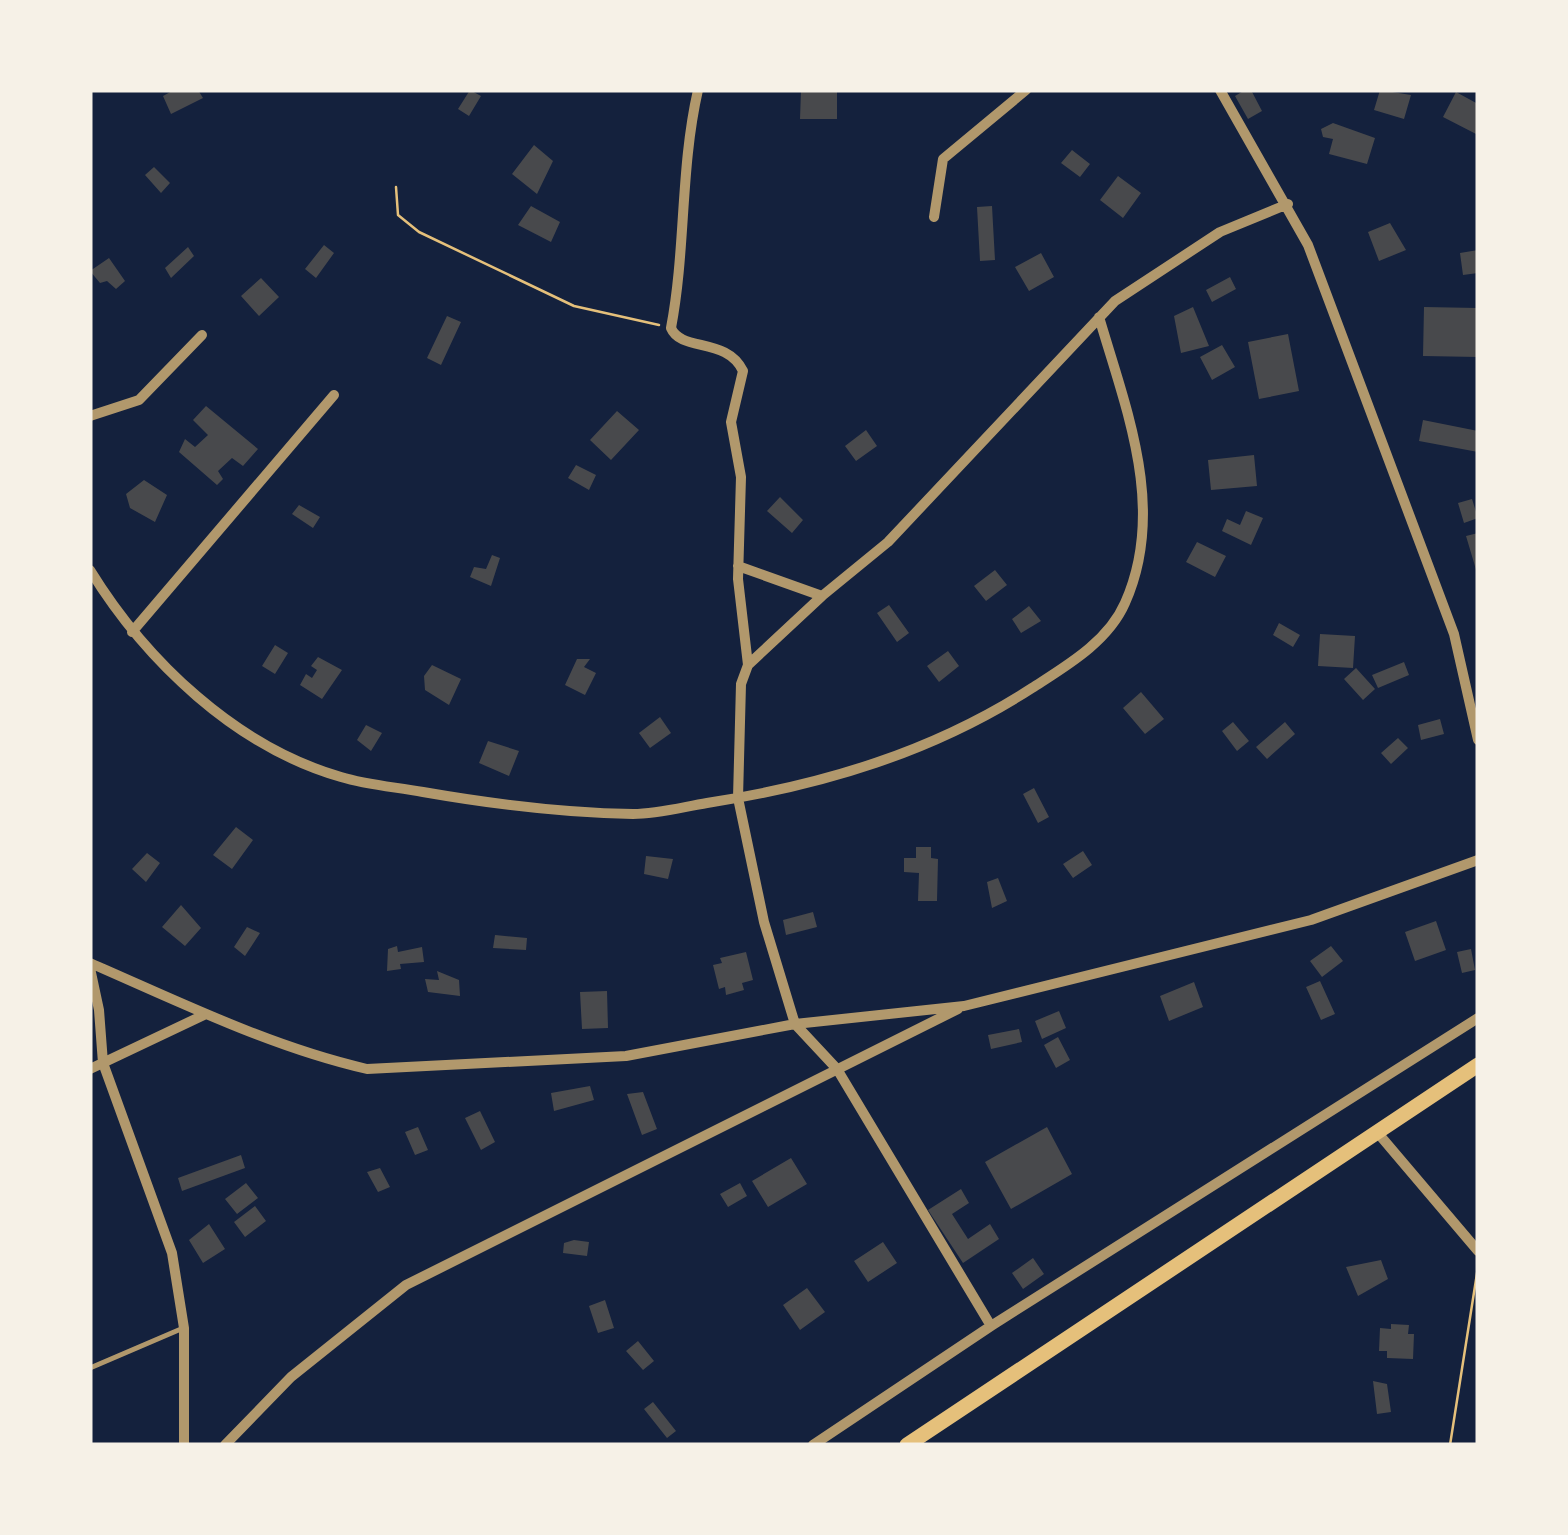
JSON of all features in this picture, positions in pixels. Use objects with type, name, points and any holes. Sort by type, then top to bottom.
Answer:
[{"type":"main road","points":[[908,1445],[1478,1065]]},
{"type":"street","points":[[698,90],[687,148],[682,268],[670,328],[679,338],[724,350],[743,371],[731,422],[740,477],[738,566],[748,665],[736,721],[738,798],[764,922],[796,1024],[837,1069],[991,1326]]},
{"type":"street","points":[[934,217],[943,159],[1026,90]]},
{"type":"street","points":[[1220,90],[1308,245],[1454,634],[1478,740]]},
{"type":"street","points":[[748,665],[888,542],[1127,292],[1220,232],[1288,204]]},
{"type":"street","points":[[90,570],[132,632],[230,722],[340,777],[499,806],[637,814],[738,798],[924,748],[976,724],[1104,635],[1124,607],[1136,576],[1144,513],[1138,450],[1099,317]]},
{"type":"street","points":[[90,416],[140,400],[202,335]]},
{"type":"street","points":[[132,632],[334,395]]},
{"type":"street","points":[[738,566],[822,596]]},
{"type":"street","points":[[90,966],[206,1014],[335,1061],[367,1068],[626,1056],[796,1024],[964,1006],[1311,920],[1478,860]]},
{"type":"street","points":[[90,966],[100,1010],[103,1063],[172,1253],[184,1328],[184,1445]]},
{"type":"street","points":[[225,1445],[291,1377],[406,1285],[964,1006]]},
{"type":"street","points":[[90,1069],[206,1014]]},
{"type":"street","points":[[814,1445],[991,1326],[1478,1018]]},
{"type":"street","points":[[1377,1132],[1478,1251]]},
{"type":"lane","points":[[90,1368],[184,1328]]},
{"type":"path","points":[[396,187],[398,215],[419,232],[574,306],[670,328]]},
{"type":"path","points":[[1450,1445],[1478,1267]]},
{"type":"building","points":[[174,90],[198,90],[203,98],[171,114],[163,96]]},
{"type":"building","points":[[470,90],[481,96],[469,116],[458,109]]},
{"type":"building","points":[[801,90],[837,90],[837,119],[800,119]]},
{"type":"building","points":[[1251,90],[1262,111],[1248,119],[1235,96]]},
{"type":"building","points":[[1380,90],[1411,95],[1404,119],[1374,110]]},
{"type":"building","points":[[1456,92],[1478,104],[1478,135],[1443,117]]},
{"type":"building","points":[[1333,123],[1375,138],[1367,164],[1329,154],[1333,139],[1323,137],[1321,129]]},
{"type":"building","points":[[534,145],[553,161],[537,194],[512,174]]},
{"type":"building","points":[[1072,150],[1090,164],[1080,177],[1061,163]]},
{"type":"building","points":[[154,167],[170,183],[161,193],[145,175]]},
{"type":"building","points":[[1118,176],[1141,193],[1123,218],[1100,200]]},
{"type":"building","points":[[531,206],[560,222],[551,242],[518,225]]},
{"type":"building","points":[[992,206],[995,260],[980,261],[977,207]]},
{"type":"building","points":[[1390,223],[1406,250],[1379,261],[1368,232]]},
{"type":"building","points":[[324,245],[334,253],[316,278],[305,269]]},
{"type":"building","points":[[188,247],[194,256],[171,278],[165,268]]},
{"type":"building","points":[[1478,250],[1478,273],[1463,275],[1460,253]]},
{"type":"building","points":[[1041,253],[1054,277],[1029,291],[1015,267]]},
{"type":"building","points":[[109,258],[125,281],[116,289],[107,281],[100,283],[90,271]]},
{"type":"building","points":[[1230,277],[1236,289],[1212,302],[1206,290]]},
{"type":"building","points":[[261,278],[279,297],[259,316],[241,296]]},
{"type":"building","points":[[1193,307],[1209,346],[1181,353],[1174,316]]},
{"type":"building","points":[[1424,307],[1478,308],[1478,357],[1423,356]]},
{"type":"building","points":[[447,316],[461,322],[441,365],[427,358]]},
{"type":"building","points":[[1288,334],[1299,391],[1259,399],[1248,342]]},
{"type":"building","points":[[1222,345],[1235,367],[1212,380],[1200,357]]},
{"type":"building","points":[[206,406],[258,449],[243,466],[232,458],[218,471],[223,479],[217,485],[179,452],[185,439],[195,447],[208,435],[193,420]]},
{"type":"building","points":[[617,411],[639,430],[611,460],[590,440]]},
{"type":"building","points":[[1423,420],[1478,431],[1478,452],[1419,441]]},
{"type":"building","points":[[866,430],[877,446],[856,461],[845,446]]},
{"type":"building","points":[[1254,455],[1257,486],[1211,490],[1208,460]]},
{"type":"building","points":[[576,465],[596,475],[589,490],[568,478]]},
{"type":"building","points":[[144,480],[167,495],[155,522],[130,508],[126,494]]},
{"type":"building","points":[[780,497],[803,520],[792,533],[767,511]]},
{"type":"building","points":[[1472,499],[1478,518],[1464,523],[1458,503]]},
{"type":"building","points":[[299,505],[320,517],[313,528],[292,514]]},
{"type":"building","points":[[1246,511],[1263,518],[1251,545],[1222,531],[1227,519],[1240,525]]},
{"type":"building","points":[[1478,533],[1478,572],[1477,573],[1466,536]]},
{"type":"building","points":[[1197,542],[1226,556],[1215,577],[1186,562]]},
{"type":"building","points":[[492,555],[500,558],[491,586],[470,577],[474,567],[486,569]]},
{"type":"building","points":[[995,570],[1007,585],[986,601],[974,586]]},
{"type":"building","points":[[889,605],[909,633],[897,642],[877,613]]},
{"type":"building","points":[[1029,606],[1041,621],[1021,633],[1012,619]]},
{"type":"building","points":[[1279,623],[1300,635],[1293,647],[1273,635]]},
{"type":"building","points":[[1320,634],[1355,636],[1353,668],[1318,666]]},
{"type":"building","points":[[275,645],[288,653],[275,674],[262,666]]},
{"type":"building","points":[[948,651],[959,666],[939,682],[927,666]]},
{"type":"building","points":[[318,657],[342,670],[322,699],[300,685],[306,674],[312,678],[317,670],[311,666]]},
{"type":"building","points":[[577,659],[590,659],[584,667],[596,673],[585,695],[565,685]]},
{"type":"building","points":[[1404,662],[1409,675],[1378,688],[1372,675]]},
{"type":"building","points":[[432,665],[461,679],[449,705],[425,690],[424,676]]},
{"type":"building","points":[[1356,668],[1375,689],[1363,700],[1344,679]]},
{"type":"building","points":[[1141,692],[1164,719],[1145,734],[1123,708]]},
{"type":"building","points":[[660,717],[671,733],[650,748],[639,733]]},
{"type":"building","points":[[1440,719],[1444,734],[1421,740],[1418,725]]},
{"type":"building","points":[[1233,722],[1249,741],[1237,751],[1222,731]]},
{"type":"building","points":[[1285,722],[1295,734],[1267,759],[1256,747]]},
{"type":"building","points":[[366,725],[382,733],[371,751],[357,740]]},
{"type":"building","points":[[1398,738],[1408,748],[1391,764],[1381,753]]},
{"type":"building","points":[[488,741],[519,751],[509,776],[479,763]]},
{"type":"building","points":[[1034,788],[1049,817],[1038,823],[1023,794]]},
{"type":"building","points":[[236,827],[253,840],[232,869],[213,855]]},
{"type":"building","points":[[916,847],[931,847],[931,858],[938,859],[937,901],[918,901],[919,873],[904,872],[904,858],[916,858]]},
{"type":"building","points":[[1083,851],[1092,865],[1073,878],[1063,864]]},
{"type":"building","points":[[147,853],[160,863],[146,882],[132,869]]},
{"type":"building","points":[[646,856],[673,859],[668,879],[644,874]]},
{"type":"building","points":[[998,878],[1007,901],[992,908],[987,882]]},
{"type":"building","points":[[181,905],[201,928],[185,946],[162,927]]},
{"type":"building","points":[[813,912],[817,927],[786,935],[783,920]]},
{"type":"building","points":[[1436,921],[1446,950],[1415,961],[1405,932]]},
{"type":"building","points":[[247,927],[260,933],[245,956],[234,947]]},
{"type":"building","points":[[495,935],[527,938],[526,950],[493,948]]},
{"type":"building","points":[[397,946],[398,952],[422,947],[424,962],[400,964],[401,969],[387,971],[388,949]]},
{"type":"building","points":[[1331,946],[1343,961],[1322,977],[1310,961]]},
{"type":"building","points":[[1471,949],[1475,970],[1462,973],[1457,952]]},
{"type":"building","points":[[746,952],[753,980],[742,983],[744,990],[726,995],[725,987],[719,989],[713,965],[722,963],[720,958]]},
{"type":"building","points":[[437,971],[459,980],[460,996],[428,992],[425,979],[439,980]]},
{"type":"building","points":[[1320,981],[1335,1014],[1321,1020],[1306,987]]},
{"type":"building","points":[[1194,982],[1203,1007],[1169,1021],[1160,996]]},
{"type":"building","points":[[607,991],[608,1028],[582,1029],[580,992]]},
{"type":"building","points":[[1059,1011],[1066,1028],[1042,1039],[1035,1021]]},
{"type":"building","points":[[1019,1029],[1022,1042],[991,1049],[988,1035]]},
{"type":"building","points":[[1058,1037],[1070,1060],[1056,1068],[1044,1045]]},
{"type":"building","points":[[590,1086],[594,1100],[554,1111],[551,1093]]},
{"type":"building","points":[[643,1092],[657,1129],[642,1135],[627,1094]]},
{"type":"building","points":[[480,1111],[495,1142],[481,1150],[465,1118]]},
{"type":"building","points":[[418,1127],[428,1150],[415,1155],[405,1132]]},
{"type":"building","points":[[1047,1127],[1072,1174],[1011,1209],[985,1162]]},
{"type":"building","points":[[241,1155],[245,1168],[182,1191],[178,1178]]},
{"type":"building","points":[[791,1158],[807,1184],[768,1207],[752,1181]]},
{"type":"building","points":[[380,1168],[390,1187],[378,1192],[367,1172]]},
{"type":"building","points":[[246,1183],[258,1198],[237,1214],[225,1199]]},
{"type":"building","points":[[740,1183],[747,1196],[728,1207],[720,1194]]},
{"type":"building","points":[[961,1189],[969,1203],[952,1214],[968,1239],[990,1224],[999,1239],[963,1263],[928,1210]]},
{"type":"building","points":[[255,1206],[266,1221],[245,1237],[234,1222]]},
{"type":"building","points":[[209,1224],[225,1249],[203,1263],[189,1240]]},
{"type":"building","points":[[589,1242],[587,1256],[563,1253],[564,1243]]},
{"type":"building","points":[[883,1242],[897,1263],[868,1282],[854,1261]]},
{"type":"building","points":[[1033,1258],[1044,1274],[1023,1289],[1012,1273]]},
{"type":"building","points":[[1381,1260],[1388,1279],[1358,1296],[1346,1267]]},
{"type":"building","points":[[807,1288],[825,1312],[800,1330],[783,1305]]},
{"type":"building","points":[[605,1300],[614,1328],[598,1333],[589,1306]]},
{"type":"building","points":[[1391,1324],[1409,1325],[1408,1334],[1414,1334],[1413,1359],[1387,1358],[1387,1351],[1379,1351],[1380,1328],[1391,1329]]},
{"type":"building","points":[[638,1341],[654,1361],[643,1370],[626,1351]]},
{"type":"building","points":[[1373,1381],[1387,1384],[1391,1412],[1377,1414]]},
{"type":"building","points":[[653,1402],[676,1431],[667,1438],[644,1409]]}]
